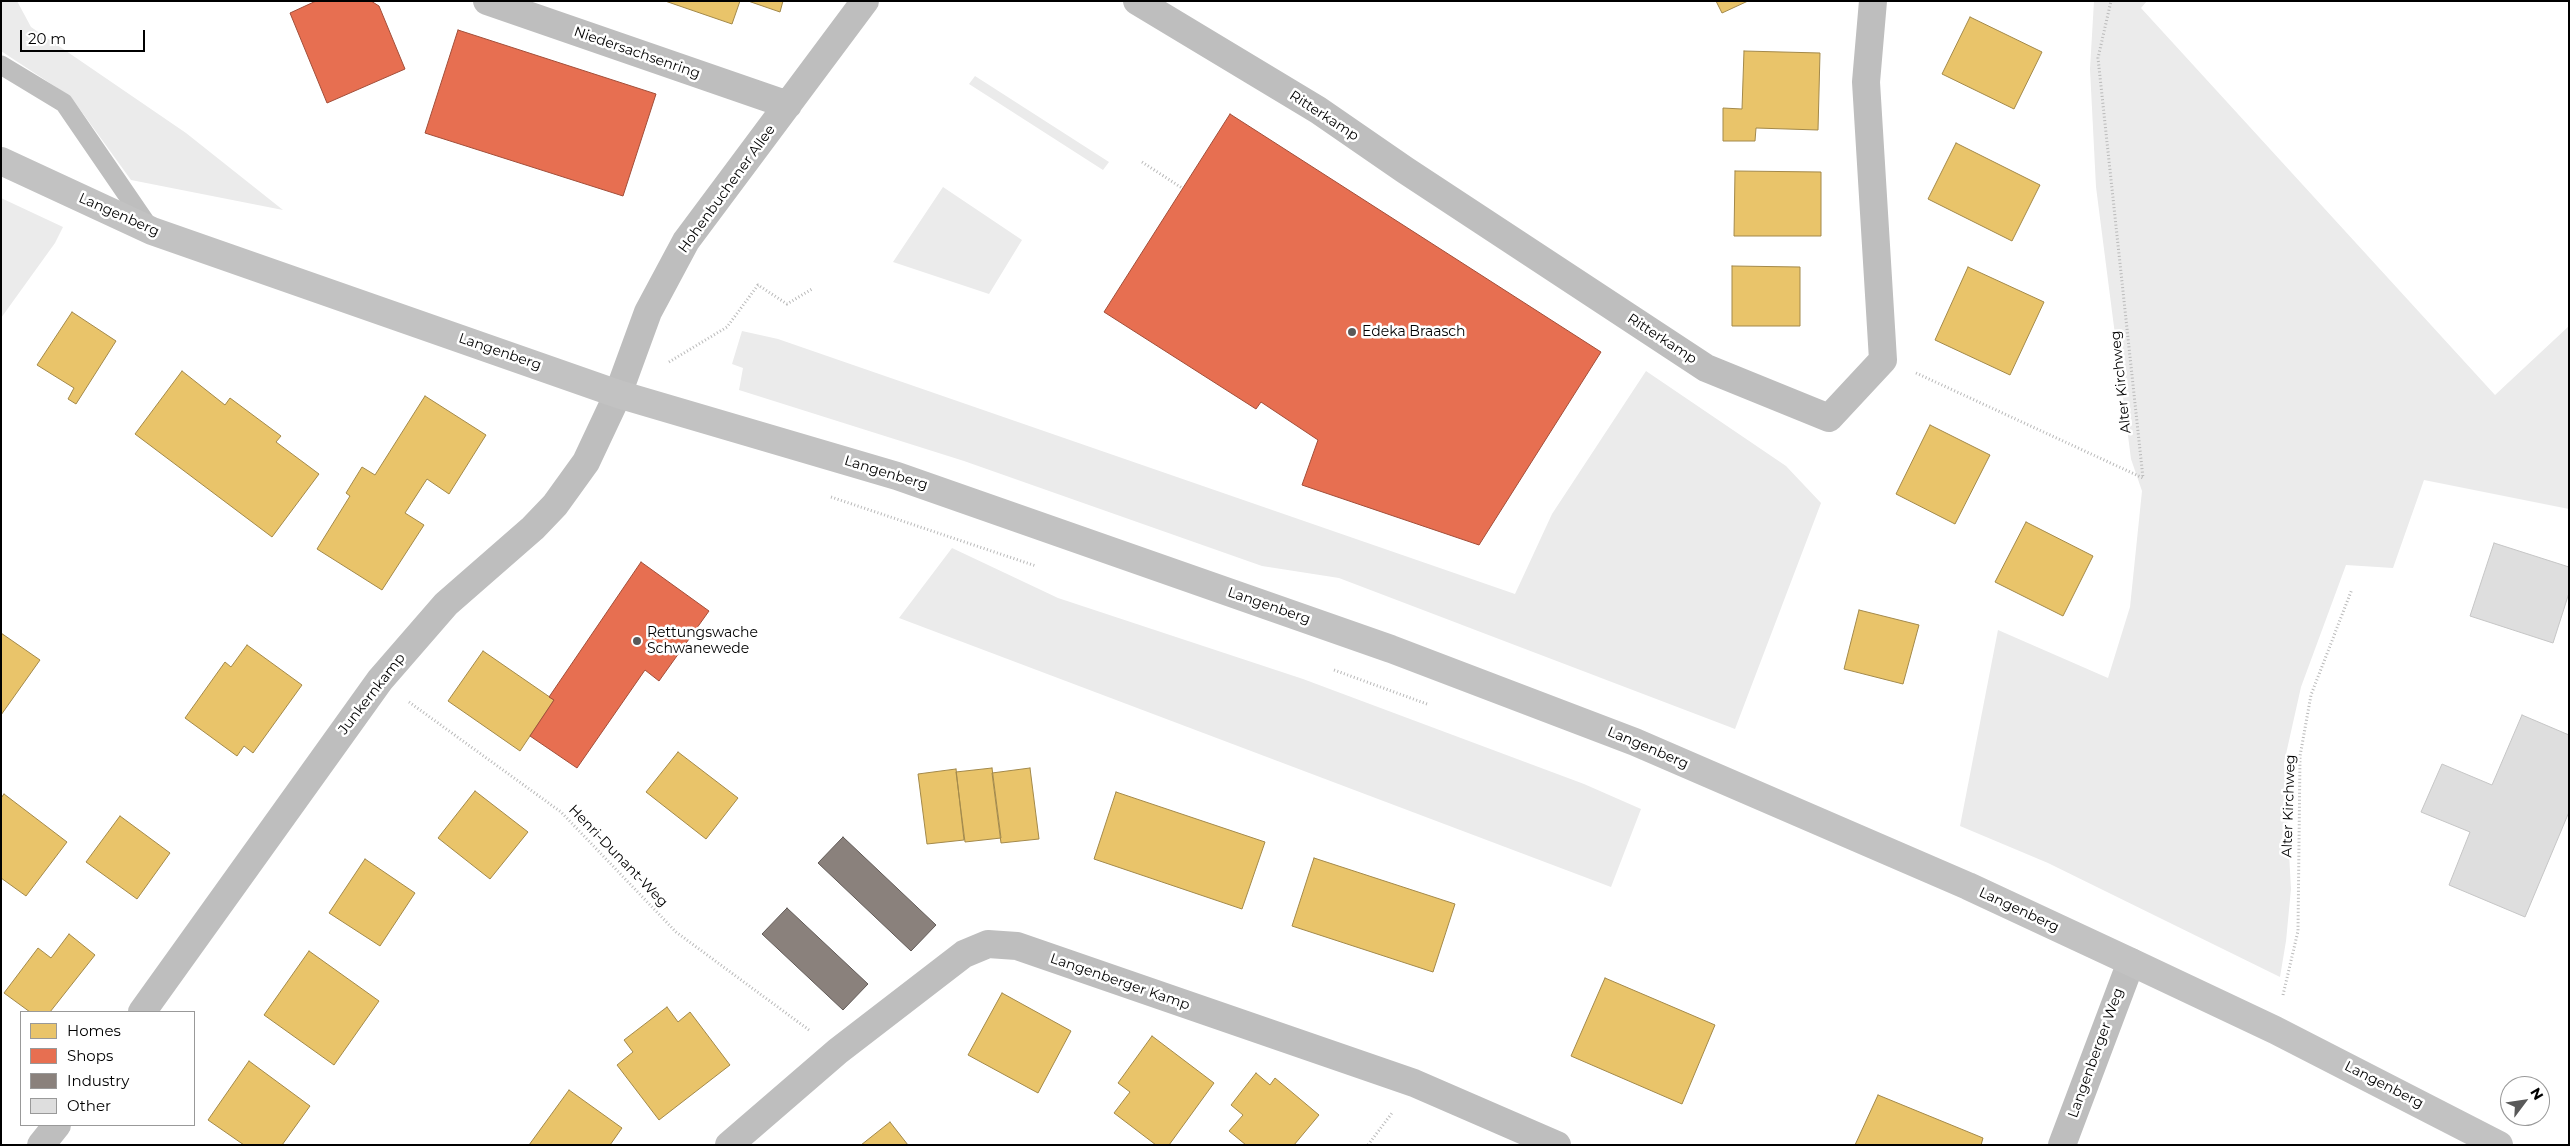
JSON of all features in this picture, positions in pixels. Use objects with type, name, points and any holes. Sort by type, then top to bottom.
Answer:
[{"type":"main road","name":"Langenberg","points":[[1,161],[152,231],[618,394],[897,476],[1400,652],[1635,742],[1968,886],[2131,962],[2276,1030],[2499,1145]]},
{"type":"street","name":"Niedersachsenring","points":[[487,1],[788,105]]},
{"type":"street","name":"Hohenbuchener Allee","points":[[618,394],[648,312],[686,241],[865,1]]},
{"type":"street","name":"Ritterkamp","points":[[1137,1],[1318,110],[1405,170],[1706,368],[1830,418],[1884,360]]},
{"type":"street","points":[[1873,1],[1866,82],[1884,360]]},
{"type":"street","name":"Junkernkamp","points":[[143,1011],[380,680],[446,604],[533,528],[555,505],[586,462],[618,394]]},
{"type":"street","name":"Langenberger Kamp","points":[[728,1145],[838,1051],[964,954],[988,944],[1017,946],[1414,1083],[1557,1145]]},
{"type":"street","name":"Langenberger Weg","points":[[2062,1145],[2131,962]]},
{"type":"street","points":[[42,1145],[56,1126]]},
{"type":"lane","points":[[1,65],[64,103],[152,231]]},
{"type":"path","name":"Alter Kirchweg","points":[[1884,360],[2143,478],[2098,58],[2111,1]]},
{"type":"path","points":[[1142,162],[1182,188]]},
{"type":"path","points":[[668,363],[727,327],[758,285],[787,304],[812,289]]},
{"type":"path","points":[[830,496],[1046,569]]},
{"type":"path","name":"Alter Kirchweg","points":[[2276,1030],[2298,931],[2300,756],[2310,695],[2352,589]]},
{"type":"path","points":[[1327,668],[1430,705]]},
{"type":"path","name":"Henri-Dunant-Weg","points":[[380,680],[561,812],[676,932],[838,1051]]},
{"type":"shaded area","points":[[1,1],[17,1],[31,27],[186,133],[283,210],[131,180],[71,97],[1,51]]},
{"type":"shaded area","points":[[2094,1],[2147,1],[2141,8],[2495,395],[2569,326],[2569,509],[2424,480],[2393,568],[2346,565],[2301,687],[2284,763],[2291,889],[2280,977],[2048,863],[1960,826],[1998,630],[2108,678],[2130,607],[2142,491],[2131,459],[2096,187],[2090,69]]},
{"type":"shaded area","points":[[975,76],[1109,162],[1103,170],[969,84]]},
{"type":"shaded area","points":[[943,187],[1022,240],[989,294],[893,262]]},
{"type":"shaded area","points":[[1,198],[63,227],[55,243],[1,318]]},
{"type":"shaded area","points":[[742,331],[778,339],[1515,594],[1552,514],[1646,371],[1786,466],[1821,503],[1735,729],[1339,578],[1262,566],[964,461],[739,390],[743,368],[732,364]]},
{"type":"shaded area","points":[[952,548],[1058,598],[1303,679],[1584,784],[1641,809],[1611,887],[899,618]]},
{"type":"building: Homes","points":[[665,1],[740,1],[732,24]]},
{"type":"building: Homes","points":[[748,1],[783,1],[780,12]]},
{"type":"building: Homes","points":[[1716,1],[1748,1],[1722,13]]},
{"type":"building: Homes","points":[[1970,17],[2042,52],[2014,109],[1942,74]]},
{"type":"building: Homes","points":[[1744,51],[1820,53],[1818,130],[1756,128],[1755,141],[1723,141],[1723,108],[1742,109]]},
{"type":"building: Homes","points":[[1956,143],[2040,185],[2012,241],[1928,199]]},
{"type":"building: Homes","points":[[1735,171],[1821,172],[1821,236],[1734,236]]},
{"type":"building: Homes","points":[[1732,266],[1800,267],[1800,326],[1732,326]]},
{"type":"building: Homes","points":[[1968,267],[2044,302],[2010,375],[1935,340]]},
{"type":"building: Homes","points":[[72,312],[116,341],[76,404],[68,399],[74,388],[37,365]]},
{"type":"building: Homes","points":[[182,371],[225,405],[230,398],[281,436],[276,442],[319,474],[272,537],[135,434]]},
{"type":"building: Homes","points":[[425,396],[486,435],[449,494],[427,479],[405,513],[424,525],[382,590],[317,549],[350,496],[346,493],[362,467],[375,475]]},
{"type":"building: Homes","points":[[1930,425],[1990,455],[1955,524],[1896,494]]},
{"type":"building: Homes","points":[[2026,522],[2093,556],[2063,616],[1995,582]]},
{"type":"building: Homes","points":[[1859,610],[1919,625],[1903,684],[1844,669]]},
{"type":"building: Homes","points":[[1,633],[40,660],[1,715]]},
{"type":"building: Homes","points":[[247,645],[302,685],[253,753],[244,746],[237,756],[185,718],[225,662],[231,667]]},
{"type":"building: Homes","points":[[483,651],[554,700],[520,751],[448,701]]},
{"type":"building: Homes","points":[[678,752],[738,798],[706,839],[646,792]]},
{"type":"building: Homes","points":[[992,768],[1001,838],[965,842],[956,772]]},
{"type":"building: Homes","points":[[1030,768],[1039,839],[1001,843],[992,773]]},
{"type":"building: Homes","points":[[956,769],[964,840],[927,844],[918,774]]},
{"type":"building: Homes","points":[[475,791],[528,832],[490,879],[438,838]]},
{"type":"building: Homes","points":[[1116,792],[1265,842],[1242,909],[1094,859]]},
{"type":"building: Homes","points":[[4,794],[67,842],[26,896],[1,878],[1,798]]},
{"type":"building: Homes","points":[[120,816],[170,853],[137,899],[86,862]]},
{"type":"building: Homes","points":[[1314,858],[1455,904],[1433,972],[1292,926]]},
{"type":"building: Homes","points":[[365,859],[415,893],[380,946],[329,913]]},
{"type":"building: Homes","points":[[69,934],[95,955],[51,1011],[29,1011],[4,993],[38,948],[51,958]]},
{"type":"building: Homes","points":[[309,951],[379,1001],[334,1065],[264,1015]]},
{"type":"building: Homes","points":[[1605,978],[1715,1025],[1682,1104],[1571,1056]]},
{"type":"building: Homes","points":[[1002,993],[1071,1031],[1038,1093],[968,1055]]},
{"type":"building: Homes","points":[[667,1007],[678,1022],[690,1012],[730,1065],[659,1120],[617,1065],[633,1052],[624,1040]]},
{"type":"building: Homes","points":[[1152,1036],[1214,1083],[1169,1145],[1156,1145],[1114,1113],[1130,1092],[1118,1083]]},
{"type":"building: Homes","points":[[249,1061],[310,1106],[282,1145],[244,1145],[208,1120]]},
{"type":"building: Homes","points":[[1256,1073],[1270,1085],[1275,1078],[1319,1115],[1294,1145],[1246,1145],[1229,1131],[1243,1115],[1231,1105]]},
{"type":"building: Homes","points":[[569,1090],[622,1128],[610,1145],[529,1145]]},
{"type":"building: Homes","points":[[1878,1095],[1983,1138],[1981,1145],[1855,1145]]},
{"type":"building: Homes","points":[[890,1122],[908,1145],[861,1145]]},
{"type":"building: Shops","points":[[316,1],[371,1],[379,6],[405,69],[327,103],[290,13]]},
{"type":"building: Shops","points":[[458,30],[656,94],[623,196],[425,133]]},
{"type":"building: Shops","name":"Edeka Braasch","points":[[1230,114],[1601,352],[1479,545],[1302,485],[1318,440],[1261,402],[1256,409],[1104,312]]},
{"type":"building: Shops","name":"Rettungswache Schwanewede","points":[[641,562],[709,611],[659,681],[645,670],[577,768],[530,736],[554,700],[549,697]]},
{"type":"building: Industry","points":[[843,837],[936,925],[911,951],[818,863]]},
{"type":"building: Industry","points":[[787,908],[868,984],[843,1010],[762,934]]},
{"type":"building: Other","points":[[2494,543],[2569,567],[2569,593],[2553,643],[2470,616]]},
{"type":"building: Other","points":[[2522,715],[2569,735],[2569,812],[2525,917],[2449,885],[2470,832],[2421,812],[2442,764],[2492,785]]},
{"type":"place","name":"Edeka Braasch","points":[[1352,332]]},
{"type":"place","name":"Rettungswache Schwanewede","points":[[637,641]]}]
